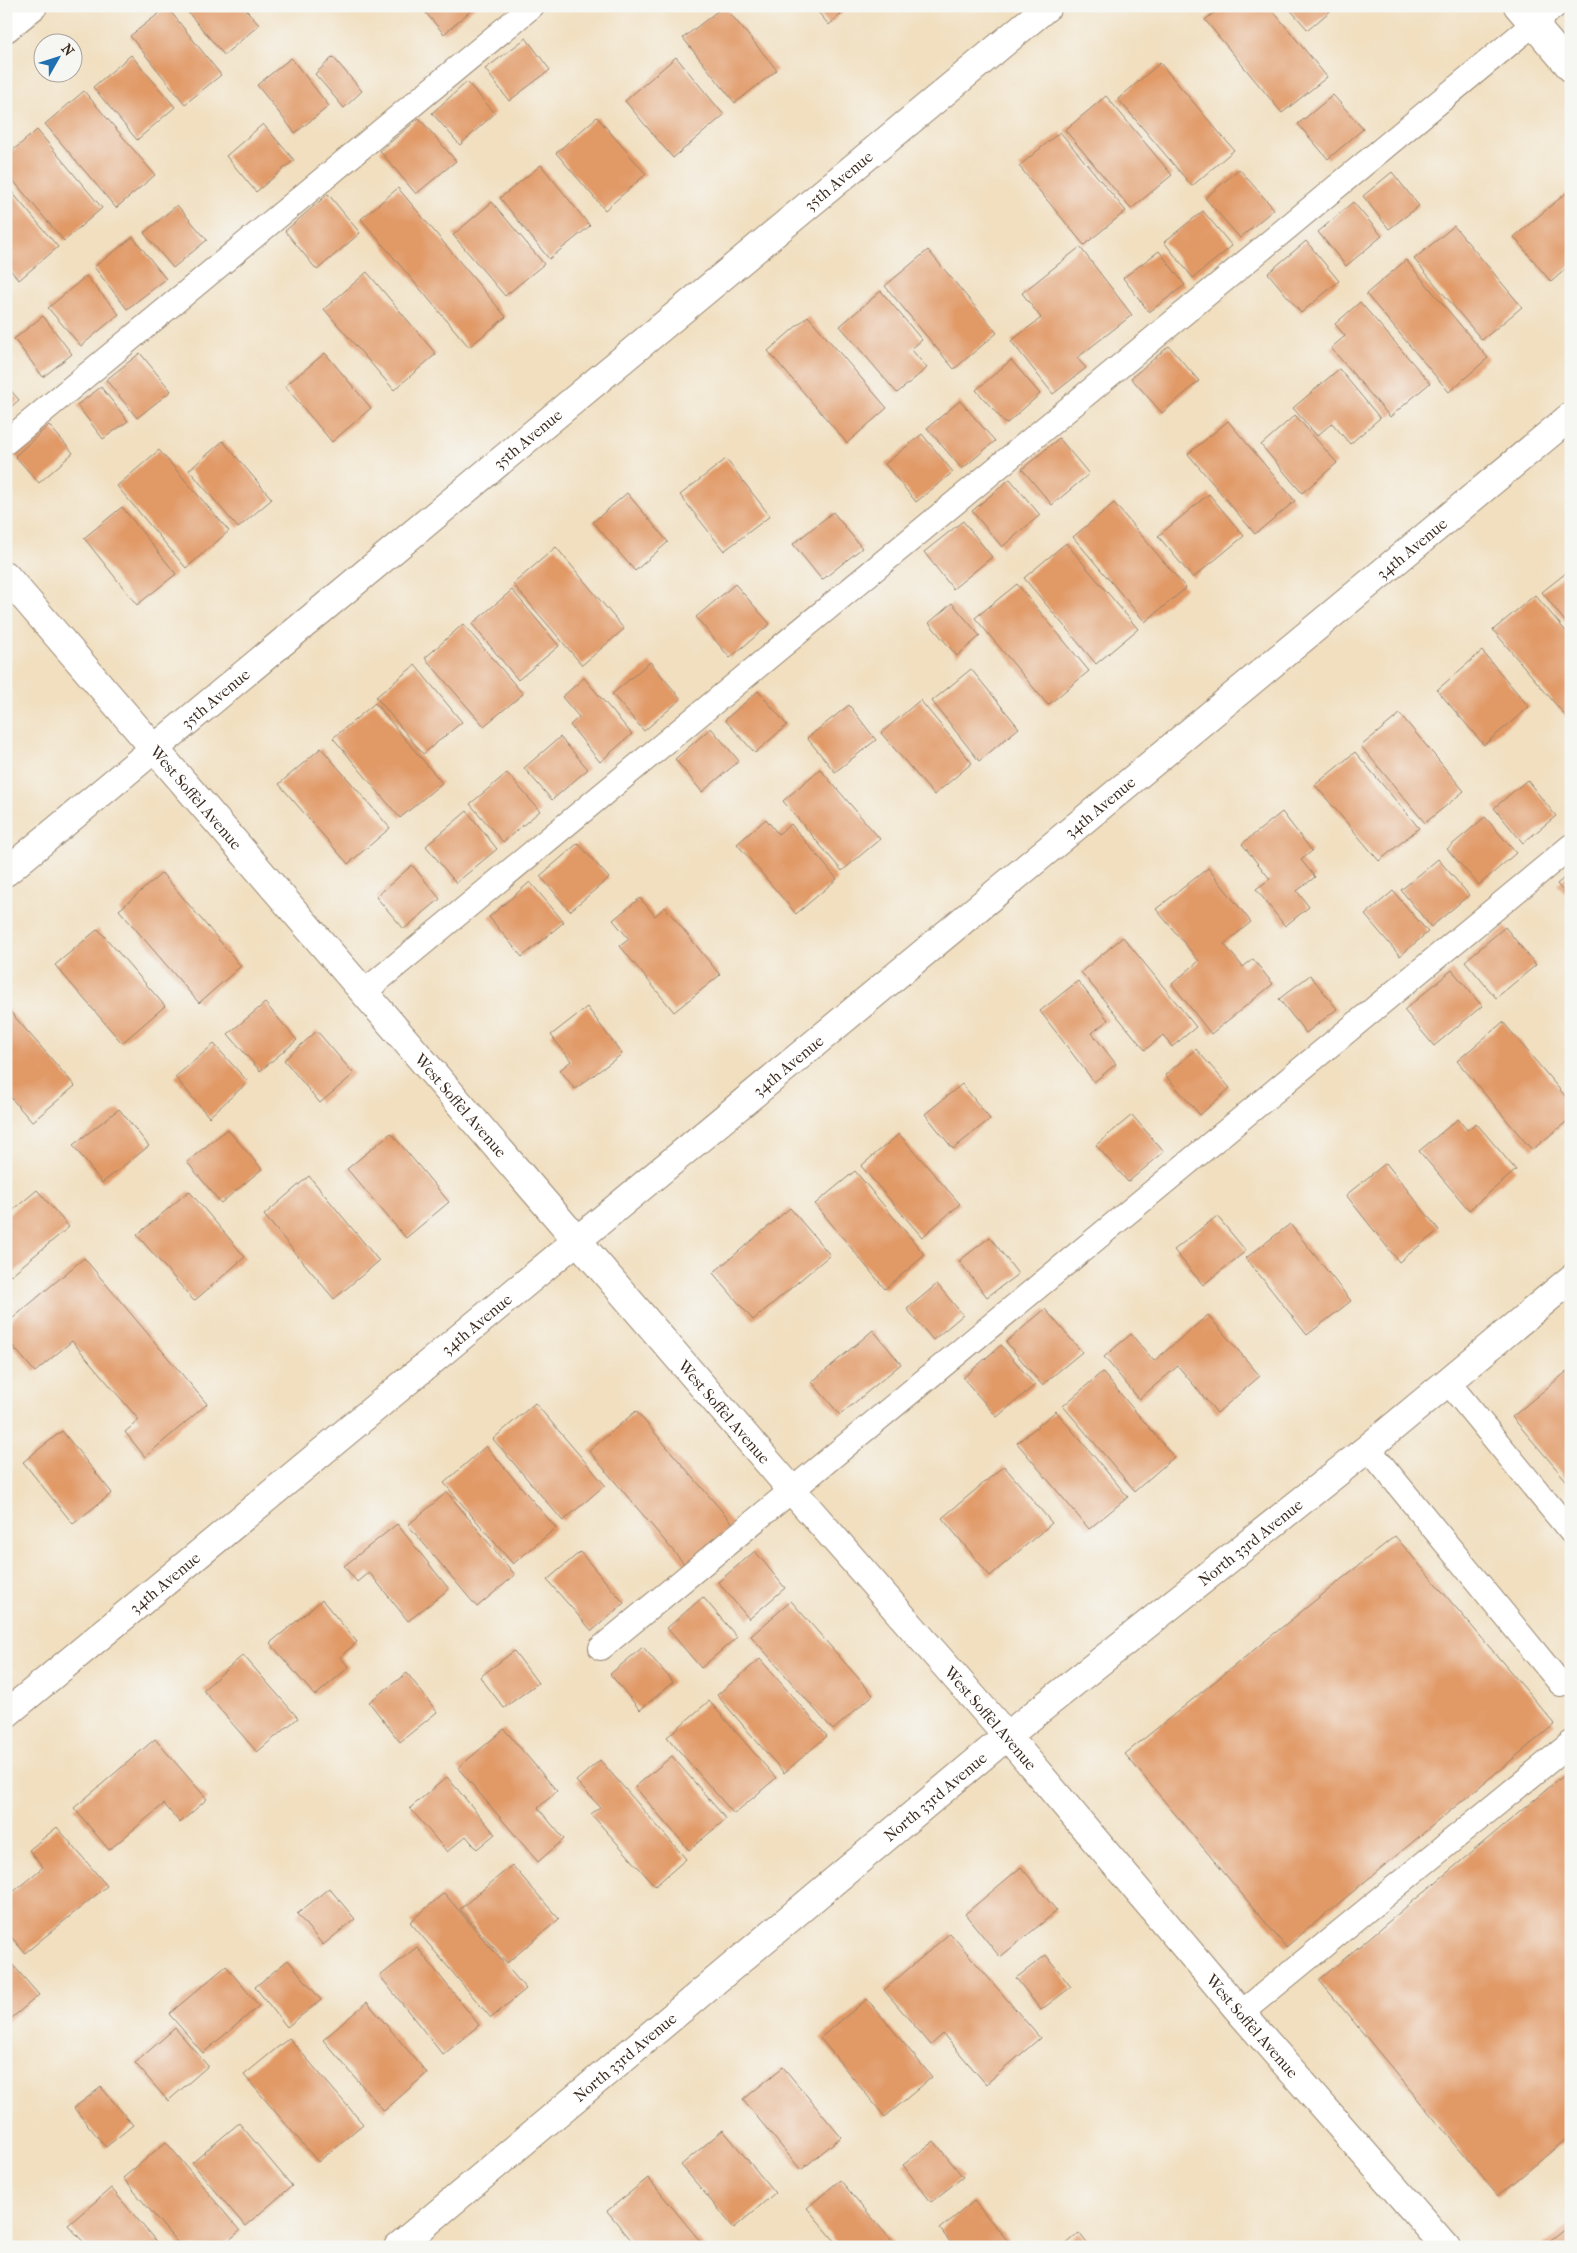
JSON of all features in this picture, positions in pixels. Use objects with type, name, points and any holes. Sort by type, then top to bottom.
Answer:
[{"type":"street","points":[[6,28],[33,6]]},
{"type":"street","name":"35th Avenue","points":[[6,872],[1048,6]]},
{"type":"street","points":[[1526,15],[1571,68]]},
{"type":"street","name":"34th Avenue","points":[[6,1714],[1571,416]]},
{"type":"street","name":"West Soffel Avenue","points":[[6,576],[1007,1736],[1440,2244]]},
{"type":"street","name":"North 33rd Avenue","points":[[398,2247],[1007,1736],[1368,1448],[1571,1279]]},
{"type":"lane","points":[[6,442],[532,6]]},
{"type":"lane","points":[[364,992],[1526,15],[1555,6]]},
{"type":"lane","points":[[601,1648],[1571,846]]},
{"type":"lane","points":[[1447,1382],[1571,1532]]},
{"type":"lane","points":[[1368,1448],[1561,1684]]},
{"type":"lane","points":[[1241,2012],[1571,1743]]},
{"type":"building","points":[[190,6],[243,6],[259,25],[224,55],[186,10]]},
{"type":"building","points":[[420,6],[476,6],[444,34]]},
{"type":"building","points":[[724,6],[777,70],[735,103],[683,38]]},
{"type":"building","points":[[813,6],[850,6],[829,25]]},
{"type":"building","points":[[1222,6],[1269,6],[1327,77],[1282,113],[1205,20]]},
{"type":"building","points":[[1287,6],[1336,6],[1308,30]]},
{"type":"building","points":[[167,7],[221,75],[185,104],[130,36]]},
{"type":"building","points":[[526,38],[550,70],[509,101],[485,69]]},
{"type":"building","points":[[131,55],[175,107],[137,140],[93,87]]},
{"type":"building","points":[[333,57],[362,91],[344,108],[315,74]]},
{"type":"building","points":[[676,57],[724,115],[673,158],[625,101]]},
{"type":"building","points":[[291,58],[329,106],[295,133],[257,85]]},
{"type":"building","points":[[1160,63],[1234,150],[1192,186],[1118,99]]},
{"type":"building","points":[[467,82],[495,113],[460,145],[432,113]]},
{"type":"building","points":[[84,91],[155,175],[116,208],[45,124]]},
{"type":"building","points":[[1333,95],[1363,129],[1328,159],[1298,124]]},
{"type":"building","points":[[1106,96],[1172,175],[1131,209],[1065,130]]},
{"type":"building","points":[[597,117],[646,174],[605,210],[556,153]]},
{"type":"building","points":[[419,118],[456,161],[416,194],[380,151]]},
{"type":"building","points":[[263,124],[294,160],[256,192],[226,156]]},
{"type":"building","points":[[37,130],[102,208],[64,241],[6,172],[6,156]]},
{"type":"building","points":[[1060,132],[1126,211],[1084,245],[1019,166]]},
{"type":"building","points":[[541,165],[590,226],[549,259],[500,198]]},
{"type":"building","points":[[1239,169],[1274,209],[1240,238],[1205,198]]},
{"type":"building","points":[[1392,172],[1419,206],[1389,229],[1363,196]]},
{"type":"building","points":[[6,185],[58,247],[19,280],[6,265]]},
{"type":"building","points":[[398,188],[506,317],[469,347],[361,219]]},
{"type":"building","points":[[1566,193],[1571,200],[1571,267],[1569,266],[1551,282],[1514,237]]},
{"type":"building","points":[[328,194],[360,233],[317,270],[285,231]]},
{"type":"building","points":[[492,202],[544,264],[505,296],[453,235]]},
{"type":"building","points":[[1353,202],[1382,236],[1346,266],[1318,232]]},
{"type":"building","points":[[177,205],[207,240],[173,268],[144,233]]},
{"type":"building","points":[[1203,211],[1232,246],[1193,278],[1164,242]]},
{"type":"building","points":[[1454,226],[1522,307],[1482,340],[1414,259]]},
{"type":"building","points":[[133,237],[166,279],[127,309],[94,267]]},
{"type":"building","points":[[1306,241],[1339,281],[1301,313],[1268,273]]},
{"type":"building","points":[[1080,247],[1132,315],[1077,358],[1086,368],[1053,394],[1011,341],[1041,318],[1022,293]]},
{"type":"building","points":[[928,250],[997,333],[954,369],[885,286]]},
{"type":"building","points":[[1159,251],[1185,285],[1149,312],[1123,278]]},
{"type":"building","points":[[1406,260],[1488,358],[1449,392],[1366,294]]},
{"type":"building","points":[[367,272],[436,354],[394,390],[324,309]]},
{"type":"building","points":[[86,276],[119,314],[81,346],[48,308]]},
{"type":"building","points":[[881,291],[922,340],[911,349],[927,368],[897,393],[840,326]]},
{"type":"building","points":[[1360,302],[1430,383],[1390,417],[1331,348],[1345,336],[1335,324]]},
{"type":"building","points":[[43,316],[72,354],[43,377],[14,339]]},
{"type":"building","points":[[808,316],[887,408],[847,443],[768,351]]},
{"type":"building","points":[[1169,346],[1199,381],[1162,413],[1131,378]]},
{"type":"building","points":[[140,353],[171,391],[137,418],[106,380]]},
{"type":"building","points":[[325,353],[371,408],[332,442],[285,386]]},
{"type":"building","points":[[1011,360],[1040,394],[1006,424],[976,390]]},
{"type":"building","points":[[1339,369],[1380,418],[1350,444],[1332,423],[1317,436],[1293,408]]},
{"type":"building","points":[[6,385],[19,400],[6,411]]},
{"type":"building","points":[[101,387],[128,421],[103,439],[77,405]]},
{"type":"building","points":[[960,401],[995,441],[962,469],[927,428]]},
{"type":"building","points":[[1295,415],[1337,463],[1302,493],[1261,445]]},
{"type":"building","points":[[1228,421],[1295,501],[1255,534],[1188,454]]},
{"type":"building","points":[[49,425],[73,453],[39,483],[15,456]]},
{"type":"building","points":[[922,434],[953,472],[916,502],[885,464]]},
{"type":"building","points":[[1059,438],[1089,474],[1052,505],[1022,469]]},
{"type":"building","points":[[223,441],[272,499],[238,528],[189,470]]},
{"type":"building","points":[[159,450],[229,531],[186,568],[117,486]]},
{"type":"building","points":[[726,459],[770,516],[724,551],[680,495]]},
{"type":"building","points":[[1010,479],[1040,515],[1002,547],[972,511]]},
{"type":"building","points":[[627,493],[668,542],[635,571],[593,522]]},
{"type":"building","points":[[1209,494],[1244,536],[1193,578],[1158,536]]},
{"type":"building","points":[[1114,503],[1186,588],[1145,622],[1073,537]]},
{"type":"building","points":[[122,507],[176,574],[137,605],[84,538]]},
{"type":"building","points":[[833,512],[862,548],[822,580],[793,544]]},
{"type":"building","points":[[963,521],[992,557],[953,589],[924,552]]},
{"type":"building","points":[[1066,543],[1138,629],[1096,664],[1024,578]]},
{"type":"building","points":[[556,547],[624,629],[582,665],[513,584]]},
{"type":"building","points":[[1571,569],[1571,629],[1542,592]]},
{"type":"building","points":[[735,584],[770,624],[730,658],[696,617]]},
{"type":"building","points":[[1017,584],[1089,671],[1048,705],[975,618]]},
{"type":"building","points":[[512,590],[559,646],[518,680],[472,624]]},
{"type":"building","points":[[1535,595],[1571,637],[1571,717],[1568,719],[1493,630]]},
{"type":"building","points":[[952,603],[980,636],[957,656],[929,623]]},
{"type":"building","points":[[463,624],[523,694],[484,726],[425,658]]},
{"type":"building","points":[[1482,651],[1529,707],[1484,745],[1437,690]]},
{"type":"building","points":[[650,662],[681,699],[644,731],[612,694]]},
{"type":"building","points":[[415,665],[462,722],[423,754],[376,697]]},
{"type":"building","points":[[971,669],[1019,728],[979,761],[932,701]]},
{"type":"building","points":[[584,678],[632,734],[600,762],[570,725],[579,717],[562,697]]},
{"type":"building","points":[[758,691],[787,725],[755,753],[725,720]]},
{"type":"building","points":[[920,700],[972,763],[934,795],[881,733]]},
{"type":"building","points":[[375,703],[442,783],[400,818],[333,738]]},
{"type":"building","points":[[849,705],[876,740],[835,772],[807,738]]},
{"type":"building","points":[[1400,714],[1464,791],[1425,823],[1361,746]]},
{"type":"building","points":[[711,728],[739,761],[702,792],[675,759]]},
{"type":"building","points":[[560,737],[588,769],[552,800],[524,768]]},
{"type":"building","points":[[321,748],[390,828],[348,864],[279,784]]},
{"type":"building","points":[[1355,752],[1419,828],[1379,861],[1315,785]]},
{"type":"building","points":[[820,769],[880,839],[842,871],[783,801]]},
{"type":"building","points":[[507,773],[540,811],[503,842],[470,804]]},
{"type":"building","points":[[1527,780],[1556,816],[1523,843],[1494,808]]},
{"type":"building","points":[[467,811],[497,849],[456,883],[426,846]]},
{"type":"building","points":[[1282,812],[1312,851],[1301,860],[1315,877],[1297,891],[1309,907],[1285,926],[1256,889],[1270,879],[1242,844]]},
{"type":"building","points":[[1485,817],[1516,853],[1479,885],[1447,849]]},
{"type":"building","points":[[766,819],[778,834],[791,824],[837,879],[796,914],[737,844]]},
{"type":"building","points":[[578,843],[609,878],[570,911],[540,876]]},
{"type":"building","points":[[1438,859],[1469,895],[1431,927],[1401,890]]},
{"type":"building","points":[[412,865],[440,899],[404,929],[376,897]]},
{"type":"building","points":[[1208,868],[1251,922],[1224,944],[1243,967],[1253,959],[1273,984],[1211,1034],[1172,984],[1199,961],[1156,909]]},
{"type":"building","points":[[1571,872],[1571,900],[1557,884]]},
{"type":"building","points":[[162,873],[241,966],[199,1003],[119,910]]},
{"type":"building","points":[[530,882],[564,922],[522,957],[489,917]]},
{"type":"building","points":[[1393,891],[1428,932],[1400,956],[1365,915]]},
{"type":"building","points":[[640,898],[655,916],[665,907],[720,975],[674,1012],[620,946],[629,939],[613,920]]},
{"type":"building","points":[[1505,927],[1536,965],[1496,998],[1465,961]]},
{"type":"building","points":[[98,929],[165,1006],[122,1043],[55,965]]},
{"type":"building","points":[[1123,937],[1196,1027],[1172,1047],[1163,1035],[1145,1050],[1081,972]]},
{"type":"building","points":[[1452,970],[1482,1006],[1434,1046],[1404,1010]]},
{"type":"building","points":[[1310,975],[1337,1009],[1306,1033],[1279,999]]},
{"type":"building","points":[[1078,981],[1108,1020],[1092,1033],[1116,1064],[1094,1082],[1040,1011]]},
{"type":"building","points":[[265,1003],[297,1040],[260,1071],[228,1034]]},
{"type":"building","points":[[587,1007],[622,1054],[575,1089],[560,1070],[571,1061],[551,1035]]},
{"type":"building","points":[[7,1008],[75,1086],[32,1122],[6,1092]]},
{"type":"building","points":[[1503,1022],[1571,1103],[1571,1118],[1532,1150],[1457,1061]]},
{"type":"building","points":[[317,1031],[354,1074],[320,1103],[284,1060]]},
{"type":"building","points":[[214,1044],[248,1082],[209,1117],[175,1077]]},
{"type":"building","points":[[1196,1049],[1230,1088],[1200,1115],[1165,1075]]},
{"type":"building","points":[[962,1084],[990,1119],[953,1149],[925,1114]]},
{"type":"building","points":[[119,1109],[149,1146],[102,1183],[73,1145]]},
{"type":"building","points":[[1132,1115],[1164,1152],[1128,1182],[1096,1145]]},
{"type":"building","points":[[1458,1119],[1467,1130],[1476,1123],[1516,1170],[1469,1210],[1419,1151]]},
{"type":"building","points":[[227,1129],[262,1169],[221,1203],[187,1162]]},
{"type":"building","points":[[391,1133],[449,1202],[406,1238],[347,1169]]},
{"type":"building","points":[[899,1134],[960,1204],[922,1237],[861,1166]]},
{"type":"building","points":[[1386,1163],[1439,1230],[1399,1262],[1346,1195]]},
{"type":"building","points":[[855,1171],[925,1255],[885,1289],[815,1204]]},
{"type":"building","points":[[309,1176],[379,1261],[334,1299],[264,1215]]},
{"type":"building","points":[[37,1190],[69,1227],[11,1275],[6,1270],[6,1216]]},
{"type":"building","points":[[189,1191],[245,1257],[194,1301],[137,1235]]},
{"type":"building","points":[[790,1208],[830,1255],[753,1320],[713,1273]]},
{"type":"building","points":[[1217,1216],[1246,1251],[1203,1285],[1174,1250]]},
{"type":"building","points":[[1290,1224],[1351,1301],[1307,1335],[1246,1258]]},
{"type":"building","points":[[990,1237],[1018,1274],[987,1297],[959,1261]]},
{"type":"building","points":[[84,1258],[207,1404],[145,1457],[125,1432],[139,1420],[72,1341],[35,1372],[6,1338],[6,1324]]},
{"type":"building","points":[[937,1284],[963,1315],[933,1340],[907,1309]]},
{"type":"building","points":[[1045,1309],[1082,1352],[1042,1385],[1006,1342]]},
{"type":"building","points":[[1208,1315],[1260,1376],[1217,1413],[1178,1366],[1139,1399],[1104,1357],[1131,1334],[1154,1361]]},
{"type":"building","points":[[873,1330],[901,1364],[840,1415],[812,1382]]},
{"type":"building","points":[[1001,1345],[1035,1385],[997,1417],[963,1378]]},
{"type":"building","points":[[1571,1368],[1571,1486],[1512,1417]]},
{"type":"building","points":[[1102,1372],[1174,1457],[1135,1491],[1063,1406]]},
{"type":"building","points":[[535,1403],[605,1485],[563,1521],[493,1439]]},
{"type":"building","points":[[636,1411],[734,1525],[686,1566],[589,1451]]},
{"type":"building","points":[[1056,1411],[1128,1497],[1089,1529],[1017,1443]]},
{"type":"building","points":[[62,1431],[112,1493],[73,1524],[23,1462]]},
{"type":"building","points":[[486,1446],[556,1528],[513,1564],[444,1483]]},
{"type":"building","points":[[1004,1466],[1052,1523],[990,1576],[942,1518]]},
{"type":"building","points":[[447,1492],[515,1575],[477,1607],[408,1525]]},
{"type":"building","points":[[397,1524],[449,1589],[408,1621],[369,1572],[357,1582],[344,1566]]},
{"type":"building","points":[[1395,1536],[1555,1724],[1286,1947],[1125,1754]]},
{"type":"building","points":[[755,1551],[785,1588],[749,1619],[718,1582]]},
{"type":"building","points":[[580,1552],[624,1603],[592,1631],[547,1580]]},
{"type":"building","points":[[703,1597],[737,1637],[701,1668],[667,1628]]},
{"type":"building","points":[[322,1600],[357,1642],[340,1657],[349,1667],[315,1696],[270,1643]]},
{"type":"building","points":[[791,1601],[873,1695],[833,1730],[751,1636]]},
{"type":"building","points":[[643,1647],[673,1682],[640,1710],[610,1674]]},
{"type":"building","points":[[514,1651],[538,1683],[504,1708],[480,1677]]},
{"type":"building","points":[[243,1655],[298,1718],[257,1752],[203,1690]]},
{"type":"building","points":[[760,1659],[827,1736],[784,1773],[717,1695]]},
{"type":"building","points":[[407,1673],[437,1712],[400,1742],[369,1702]]},
{"type":"building","points":[[709,1701],[776,1778],[734,1814],[667,1737]]},
{"type":"building","points":[[504,1729],[557,1791],[538,1808],[564,1839],[538,1862],[458,1768]]},
{"type":"building","points":[[155,1739],[207,1799],[180,1823],[164,1804],[109,1850],[74,1808]]},
{"type":"building","points":[[672,1756],[726,1819],[689,1850],[635,1787]]},
{"type":"building","points":[[600,1760],[686,1859],[655,1886],[591,1814],[600,1807],[576,1781]]},
{"type":"building","points":[[1571,1769],[1571,2135],[1498,2196],[1319,1980]]},
{"type":"building","points":[[447,1777],[495,1834],[477,1849],[466,1836],[447,1852],[410,1808]]},
{"type":"building","points":[[57,1827],[107,1886],[25,1953],[6,1931],[6,1898],[43,1867],[29,1850]]},
{"type":"building","points":[[512,1865],[559,1919],[507,1963],[460,1909]]},
{"type":"building","points":[[1021,1867],[1057,1911],[1000,1957],[965,1914]]},
{"type":"building","points":[[329,1888],[355,1919],[323,1945],[297,1914]]},
{"type":"building","points":[[444,1893],[526,1989],[491,2018],[410,1922]]},
{"type":"building","points":[[950,1933],[1040,2038],[986,2084],[943,2034],[931,2045],[884,1990]]},
{"type":"building","points":[[417,1947],[479,2025],[443,2055],[380,1976]]},
{"type":"building","points":[[1046,1955],[1071,1987],[1041,2010],[1016,1978]]},
{"type":"building","points":[[6,1957],[39,1995],[6,2023]]},
{"type":"building","points":[[288,1960],[321,2000],[287,2027],[255,1987]]},
{"type":"building","points":[[226,1966],[259,2006],[203,2053],[169,2014]]},
{"type":"building","points":[[867,1999],[932,2077],[885,2117],[820,2038]]},
{"type":"building","points":[[367,2002],[427,2073],[384,2111],[323,2040]]},
{"type":"building","points":[[175,2028],[208,2066],[168,2101],[135,2063]]},
{"type":"building","points":[[289,2038],[363,2124],[318,2162],[244,2075]]},
{"type":"building","points":[[783,2067],[841,2137],[801,2170],[743,2100]]},
{"type":"building","points":[[101,2087],[133,2125],[106,2147],[74,2108]]},
{"type":"building","points":[[239,2123],[292,2186],[245,2226],[192,2163]]},
{"type":"building","points":[[723,2130],[775,2193],[734,2228],[681,2165]]},
{"type":"building","points":[[934,2141],[963,2177],[931,2202],[903,2165]]},
{"type":"building","points":[[166,2142],[240,2231],[221,2247],[181,2247],[123,2178]]},
{"type":"building","points":[[648,2178],[705,2247],[637,2247],[607,2211]]},
{"type":"building","points":[[840,2180],[897,2247],[840,2247],[807,2208]]},
{"type":"building","points":[[111,2188],[161,2247],[88,2247],[68,2225]]},
{"type":"building","points":[[974,2201],[1013,2247],[954,2247],[940,2229]]},
{"type":"building","points":[[1571,2223],[1571,2247],[1541,2247]]},
{"type":"building","points":[[1079,2233],[1090,2247],[1063,2247]]}]
